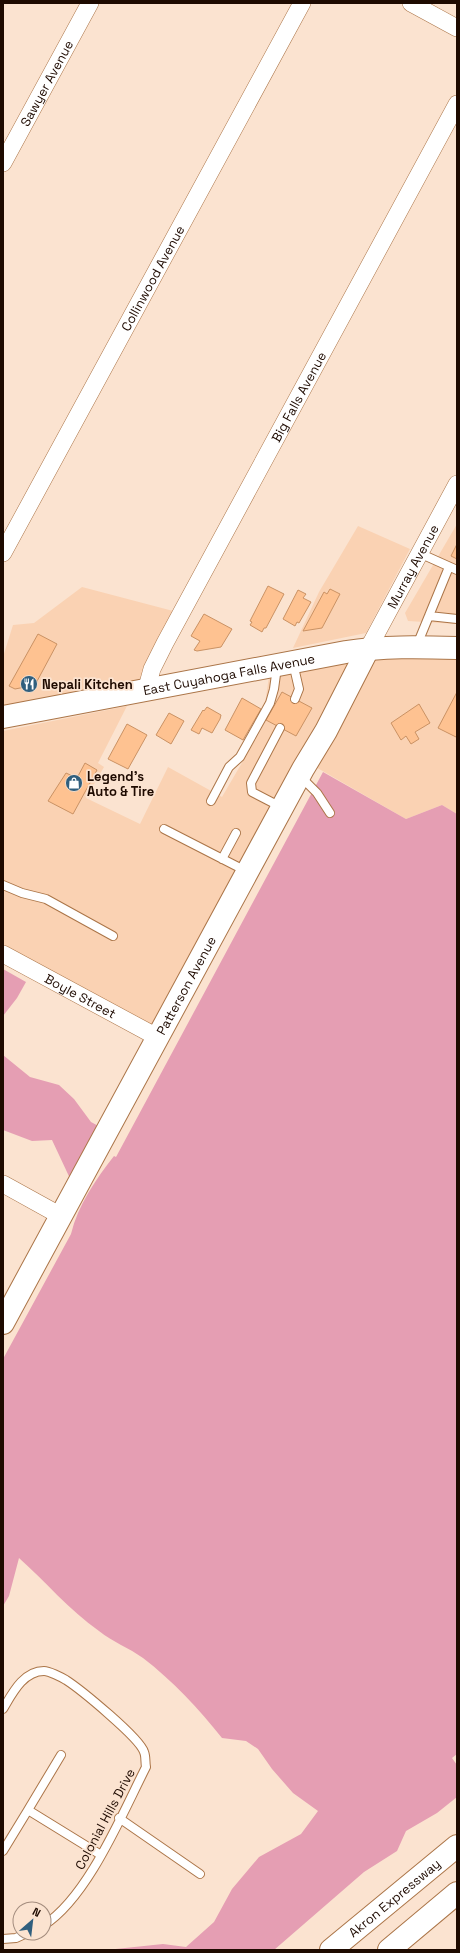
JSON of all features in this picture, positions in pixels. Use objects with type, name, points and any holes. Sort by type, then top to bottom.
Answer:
[{"type":"main road","name":"East Cuyahoga Falls Avenue","points":[[3,716],[146,691],[285,662],[368,649],[416,646],[457,648]]},
{"type":"main road","name":"Patterson Avenue","points":[[3,1323],[299,776],[326,731],[368,649]]},
{"type":"main road","name":"Akron Expressway","points":[[331,1950],[457,1846]]},
{"type":"main road","points":[[389,1950],[457,1893]]},
{"type":"street","name":"Sawyer Avenue","points":[[3,164],[90,3]]},
{"type":"street","name":"Collinwood Avenue","points":[[3,552],[302,3]]},
{"type":"street","points":[[411,3],[457,28]]},
{"type":"street","name":"Big Falls Avenue","points":[[146,691],[152,669],[164,643],[457,104]]},
{"type":"street","name":"Murray Avenue","points":[[368,649],[457,484]]},
{"type":"street","name":"Boyle Street","points":[[3,954],[158,1037]]},
{"type":"street","points":[[3,1184],[61,1216]]},
{"type":"lane","points":[[419,553],[457,570]]},
{"type":"lane","points":[[416,646],[449,567]]},
{"type":"lane","points":[[429,616],[457,619]]},
{"type":"lane","points":[[285,662],[299,689],[295,699]]},
{"type":"lane","points":[[211,801],[229,767],[240,757],[270,703],[285,662]]},
{"type":"lane","points":[[280,728],[251,783],[252,792],[282,808]]},
{"type":"lane","points":[[299,776],[317,793],[330,813]]},
{"type":"lane","points":[[164,829],[247,872]]},
{"type":"lane","points":[[222,859],[236,833]]},
{"type":"lane","points":[[3,885],[22,893],[46,899],[113,936]]},
{"type":"lane","name":"Colonial Hills Drive","points":[[3,1709],[16,1688],[28,1676],[44,1671],[65,1679],[76,1687],[133,1737],[144,1751],[146,1767],[94,1868],[73,1898],[52,1918]]},
{"type":"lane","points":[[3,1851],[61,1755]]},
{"type":"lane","points":[[28,1810],[101,1855]]},
{"type":"lane","points":[[119,1818],[200,1874]]},
{"type":"shaded area","points":[[457,524],[457,624],[408,621],[405,613]]},
{"type":"shaded area","points":[[358,526],[410,549],[366,633],[293,648],[319,592]]},
{"type":"shaded area","points":[[82,587],[177,612],[144,687],[3,713],[3,657],[13,625],[34,623]]},
{"type":"shaded area","points":[[368,649],[457,650],[457,814],[442,805],[406,819],[307,762]]},
{"type":"shaded area","points":[[363,652],[156,1032],[3,944],[3,731],[127,706],[98,763],[104,767],[86,798],[140,824],[168,767],[222,797],[261,730],[270,670]]},
{"type":"shaded area","points":[[323,772],[406,819],[442,805],[457,814],[457,1754],[452,1758],[457,1765],[457,1797],[437,1813],[406,1831],[397,1851],[364,1872],[274,1950],[106,1950],[163,1944],[186,1947],[214,1922],[232,1889],[259,1857],[301,1834],[318,1811],[293,1793],[272,1769],[258,1749],[246,1741],[222,1738],[195,1706],[165,1676],[143,1658],[104,1635],[88,1623],[19,1558],[9,1596],[3,1606],[3,1359],[71,1234],[78,1213],[88,1193],[114,1156],[116,1157]]},
{"type":"shaded area","points":[[3,969],[26,982],[17,998],[3,1016]]},
{"type":"shaded area","points":[[3,1055],[30,1077],[59,1085],[74,1099],[91,1122],[104,1129],[74,1187],[52,1140],[32,1141],[3,1130]]},
{"type":"building","points":[[457,544],[457,559],[451,556]]},
{"type":"building","points":[[268,586],[284,594],[266,628],[264,628],[262,632],[250,625],[252,622],[250,621]]},
{"type":"building","points":[[330,589],[340,594],[322,628],[303,631],[324,592],[327,594]]},
{"type":"building","points":[[298,590],[306,594],[303,598],[311,602],[299,623],[297,622],[295,626],[283,619]]},
{"type":"building","points":[[204,614],[232,629],[221,647],[197,651],[194,650],[200,641],[191,636]]},
{"type":"building","points":[[38,634],[57,644],[35,685],[15,689],[9,686]]},
{"type":"building","points":[[282,692],[312,708],[296,736],[266,720]]},
{"type":"building","points":[[457,692],[457,735],[456,737],[438,728]]},
{"type":"building","points":[[242,698],[261,709],[243,740],[225,730]]},
{"type":"building","points":[[419,704],[430,723],[415,732],[419,739],[411,744],[406,736],[401,740],[391,723]]},
{"type":"building","points":[[207,707],[221,715],[220,719],[212,733],[202,728],[199,734],[191,730],[203,710],[204,711]]},
{"type":"building","points":[[169,713],[184,721],[171,744],[156,735]]},
{"type":"building","points":[[127,724],[147,735],[128,769],[108,759]]},
{"type":"building","points":[[85,763],[97,770],[73,814],[48,801],[66,773],[77,778]]},
{"type":"place","name":"Nepali Kitchen","points":[[29,684]]},
{"type":"place","name":"Legend's Auto & Tire","points":[[74,783]]}]
